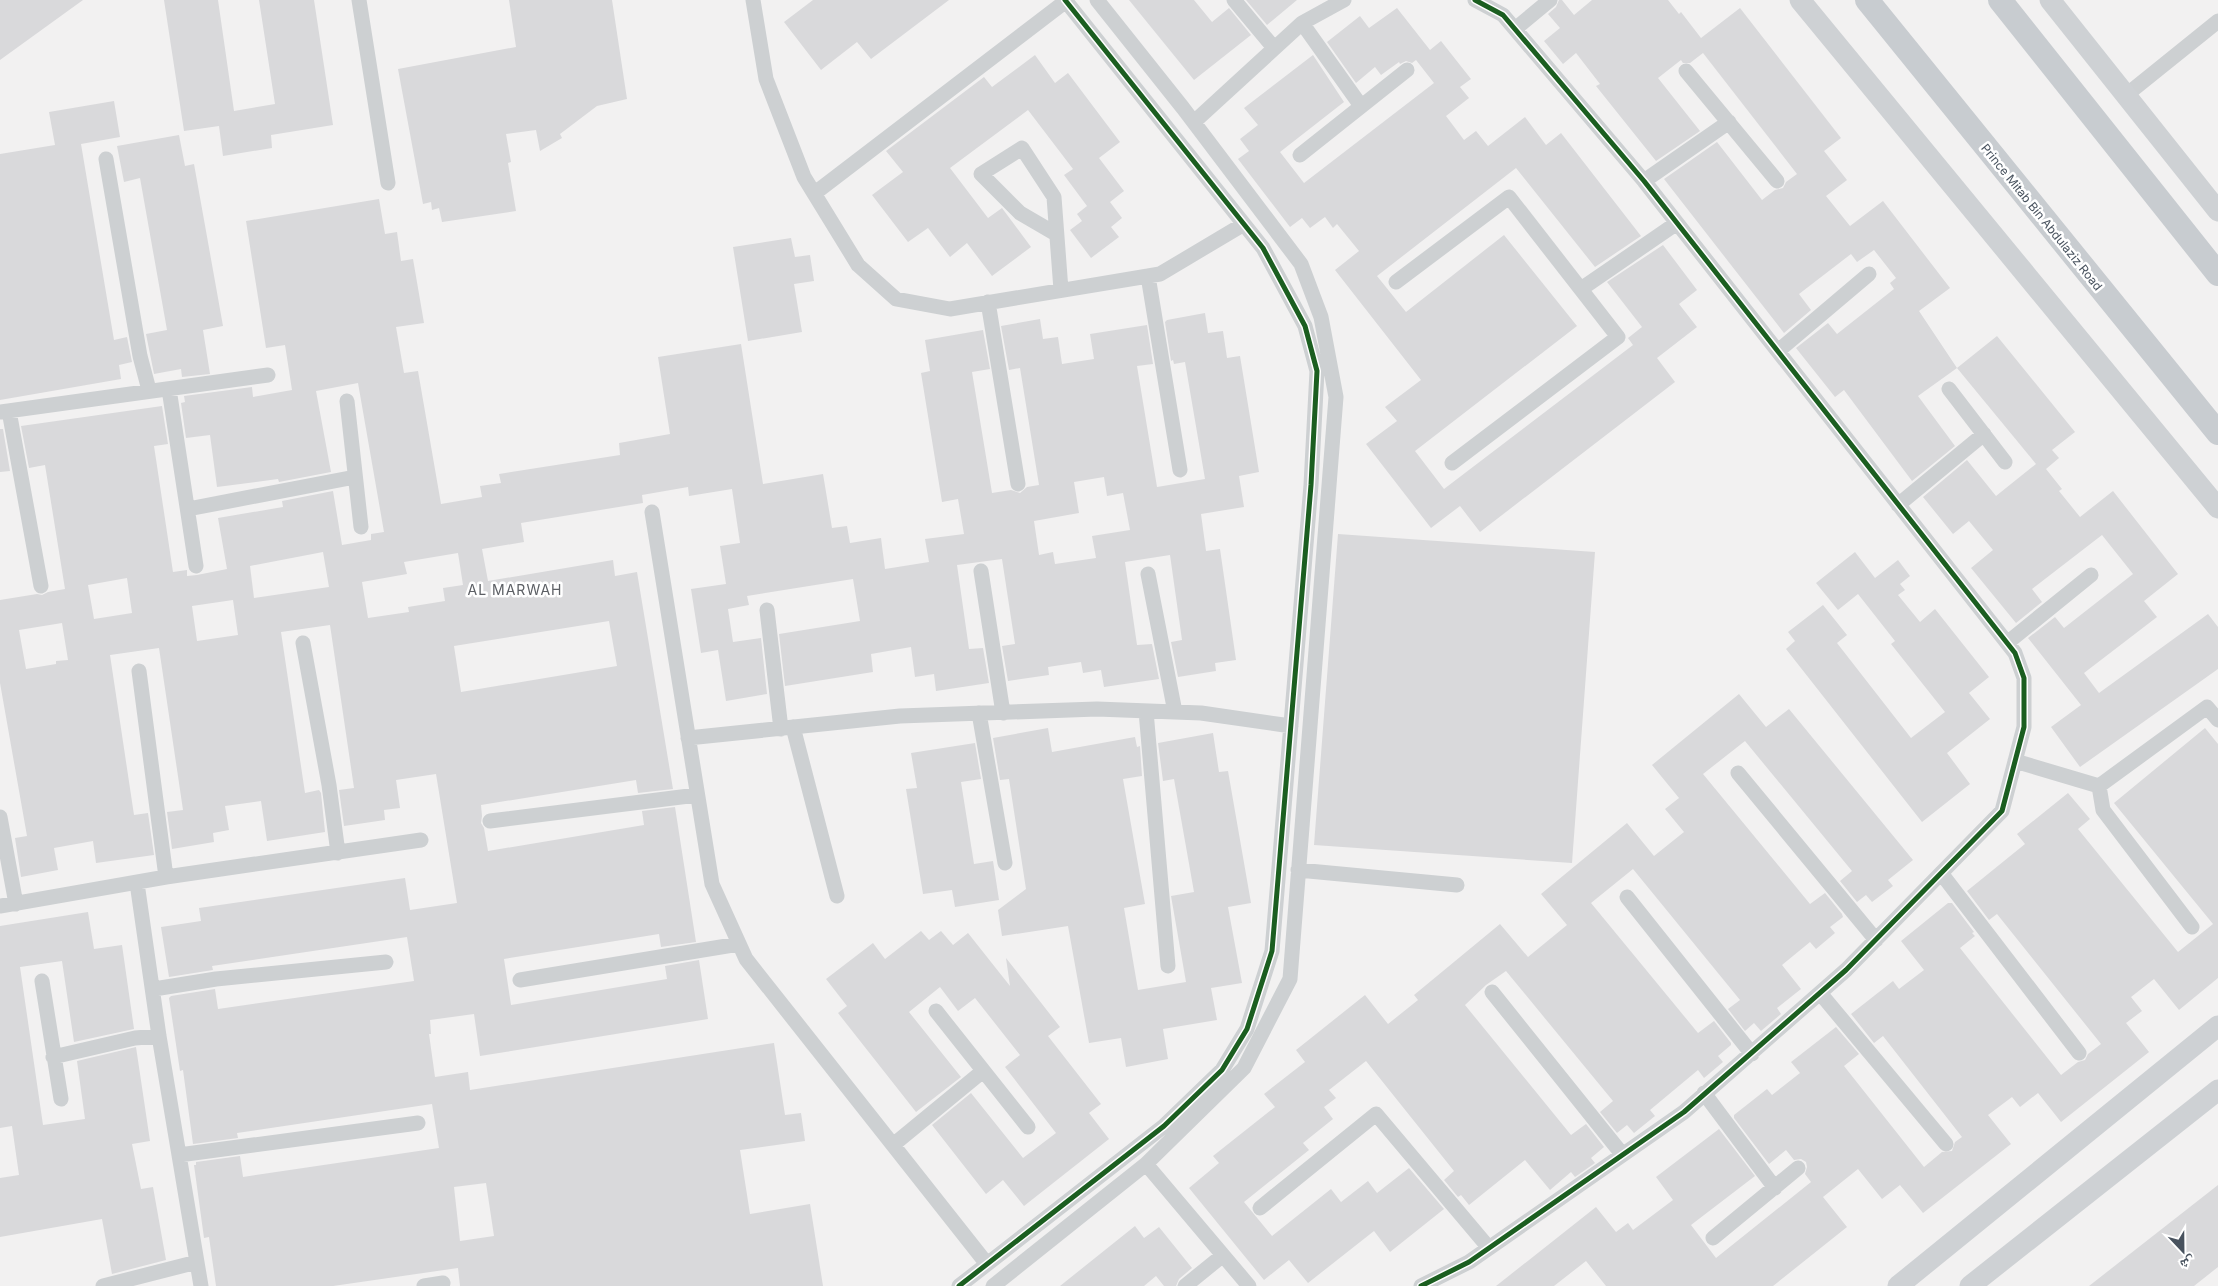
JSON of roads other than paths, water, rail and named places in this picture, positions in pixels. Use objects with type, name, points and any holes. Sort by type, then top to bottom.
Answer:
[{"type":"main road","name":"Prince Mitab Bin Abdulaziz Road","points":[[1867,0],[2218,434]]},
{"type":"main road","points":[[2000,0],[2218,274]]},
{"type":"street","points":[[359,0],[388,183]]},
{"type":"street","points":[[753,0],[766,79],[804,177],[858,265],[896,299],[950,308],[1160,274],[1244,224]]},
{"type":"street","points":[[814,193],[1066,0],[1263,248],[1306,326],[1317,371],[1311,485],[1272,952],[1247,1029],[1222,1070],[1164,1126],[959,1286]]},
{"type":"street","points":[[993,1286],[1146,1164],[1244,1068],[1290,979],[1336,397],[1321,317],[1301,264],[1194,122],[1097,0]]},
{"type":"street","points":[[1234,0],[1274,48]]},
{"type":"street","points":[[1194,122],[1302,23],[1344,0]]},
{"type":"street","points":[[1421,1286],[1469,1262],[1684,1112],[1820,993],[1876,940],[2002,810],[2024,727],[2024,678],[2014,653],[2007,643],[1644,181],[1503,15],[1475,0]]},
{"type":"street","points":[[1515,30],[1550,0]]},
{"type":"street","points":[[1800,0],[2218,508]]},
{"type":"street","points":[[2050,0],[2218,211]]},
{"type":"street","points":[[2125,96],[2218,22]]},
{"type":"street","points":[[1302,23],[1361,106]]},
{"type":"street","points":[[1300,155],[1407,70]]},
{"type":"street","points":[[1686,70],[1777,181]]},
{"type":"street","points":[[1644,181],[1729,122]]},
{"type":"street","points":[[1056,234],[1020,213],[981,174],[1022,148],[1054,198],[1061,290]]},
{"type":"street","points":[[106,158],[140,356],[149,390]]},
{"type":"street","points":[[1396,282],[1509,197],[1618,337],[1452,462]]},
{"type":"street","points":[[1581,289],[1677,223]]},
{"type":"street","points":[[1778,351],[1869,274]]},
{"type":"street","points":[[1148,276],[1180,470]]},
{"type":"street","points":[[988,302],[1018,484]]},
{"type":"street","points":[[41,586],[5,411],[268,375]]},
{"type":"street","points":[[169,388],[196,566]]},
{"type":"street","points":[[1949,389],[2005,462]]},
{"type":"street","points":[[347,401],[361,527]]},
{"type":"street","points":[[1898,505],[1984,434]]},
{"type":"street","points":[[188,509],[355,477]]},
{"type":"street","points":[[652,512],[712,884],[746,960],[987,1264]]},
{"type":"street","points":[[981,571],[1002,712]]},
{"type":"street","points":[[1148,574],[1174,712]]},
{"type":"street","points":[[2007,643],[2091,575]]},
{"type":"street","points":[[767,610],[787,728],[837,896]]},
{"type":"street","points":[[303,643],[329,786],[338,852]]},
{"type":"street","points":[[140,671],[166,877]]},
{"type":"street","points":[[2099,786],[2206,707],[2218,720]]},
{"type":"street","points":[[688,738],[900,716],[1097,709],[1201,713],[1291,726]]},
{"type":"street","points":[[1146,711],[1168,966]]},
{"type":"street","points":[[979,713],[1005,863]]},
{"type":"street","points":[[2015,761],[2099,786]]},
{"type":"street","points":[[1738,773],[1876,940]]},
{"type":"street","points":[[2099,786],[2102,810],[2192,927]]},
{"type":"street","points":[[490,820],[697,795]]},
{"type":"street","points":[[0,817],[16,904]]},
{"type":"street","points":[[0,906],[166,877],[421,840]]},
{"type":"street","points":[[1298,870],[1457,885]]},
{"type":"street","points":[[1941,873],[2080,1053]]},
{"type":"street","points":[[137,883],[154,989],[159,1036],[201,1286]]},
{"type":"street","points":[[1627,897],[1752,1054]]},
{"type":"street","points":[[520,980],[739,944]]},
{"type":"street","points":[[154,989],[216,979],[386,962]]},
{"type":"street","points":[[42,982],[61,1099]]},
{"type":"street","points":[[1492,992],[1622,1154]]},
{"type":"street","points":[[1820,993],[1946,1144]]},
{"type":"street","points":[[936,1011],[1028,1127]]},
{"type":"street","points":[[1898,1286],[2218,1026]]},
{"type":"street","points":[[53,1057],[135,1038],[159,1036]]},
{"type":"street","points":[[893,1145],[983,1071]]},
{"type":"street","points":[[1970,1286],[2218,1090]]},
{"type":"street","points":[[1704,1093],[1775,1188]]},
{"type":"street","points":[[1260,1208],[1376,1114],[1488,1248]]},
{"type":"street","points":[[179,1155],[418,1123]]},
{"type":"street","points":[[1146,1164],[1248,1286]]},
{"type":"street","points":[[1713,1238],[1798,1168]]},
{"type":"street","points":[[1185,1286],[1222,1256]]},
{"type":"street","points":[[103,1286],[197,1262]]},
{"type":"street","points":[[424,1286],[442,1283]]},
{"type":"district","name":"AL MARWAH","points":[[515,589]]}]
